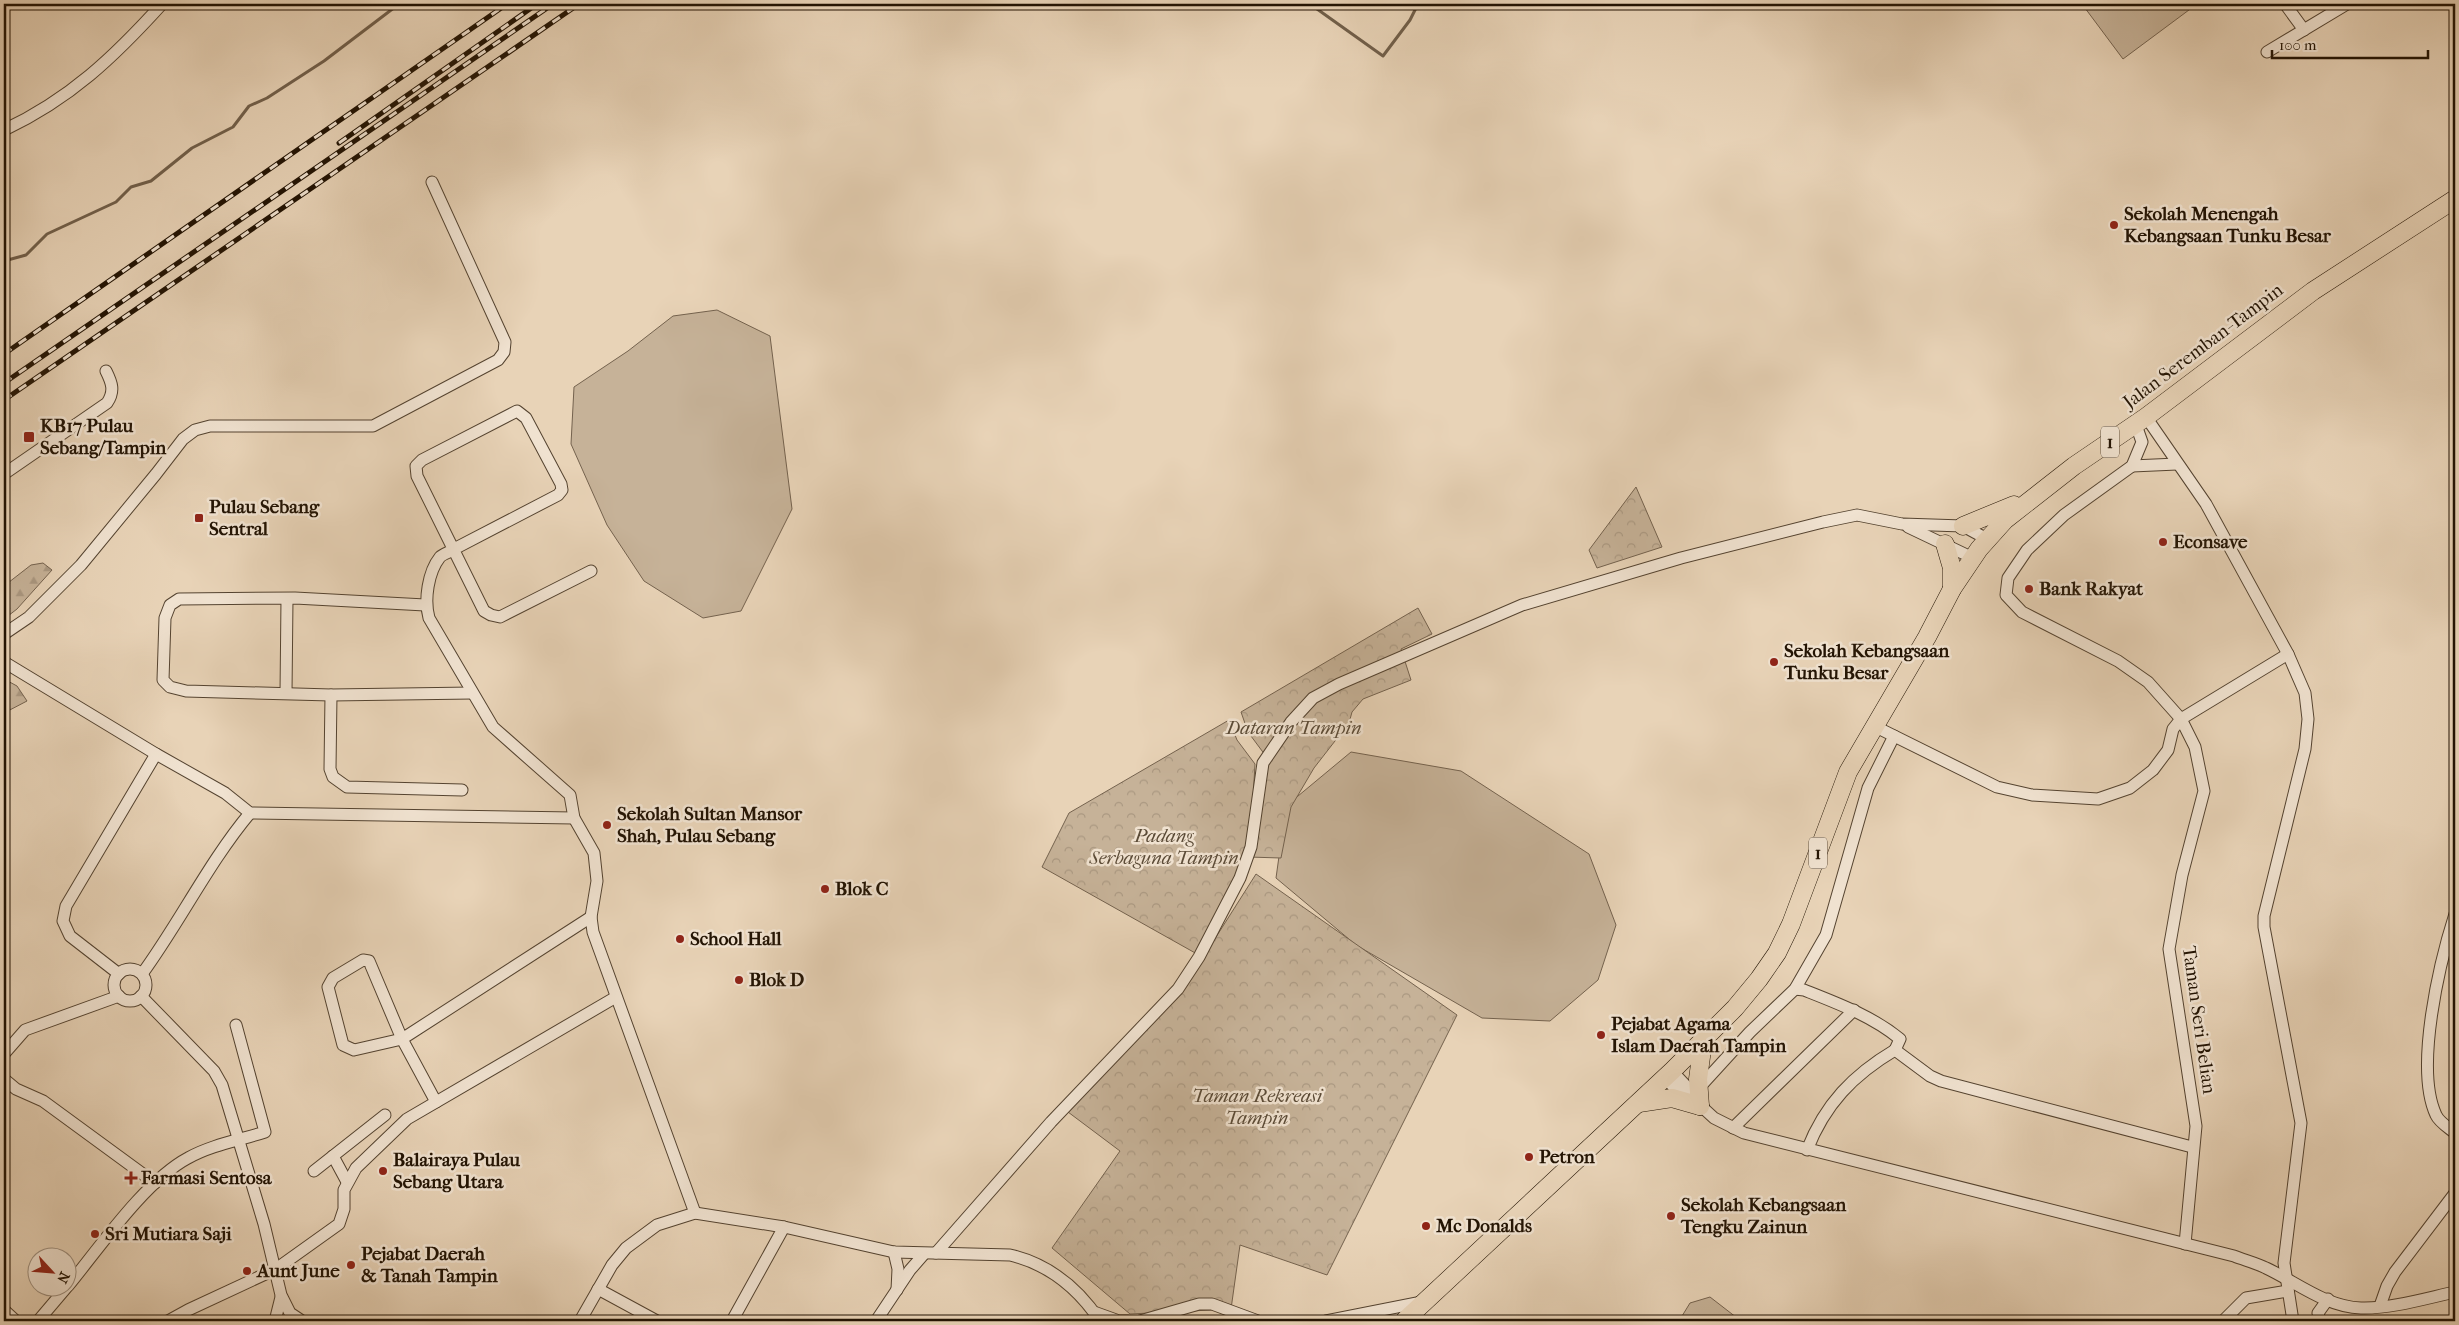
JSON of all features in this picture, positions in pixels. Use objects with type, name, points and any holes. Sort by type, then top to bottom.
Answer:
[{"type":"highway","name":"Jalan Seremban-Tampin","points":[[1404,1321],[1638,1104],[1702,1042],[1741,1001],[1777,953],[1791,924],[1848,772],[1927,637],[1952,589],[1987,539],[2004,520],[2032,497],[2141,421],[2313,290],[2455,199]]},
{"type":"highway","points":[[1963,526],[2032,497]]},
{"type":"highway","points":[[1944,544],[1952,568],[1952,589]]},
{"type":"highway","points":[[1638,1104],[1672,1098],[1695,1097],[1702,1042]]},
{"type":"street","points":[[4,130],[59,100],[119,50],[162,4]]},
{"type":"street","points":[[2285,4],[2304,30]]},
{"type":"street","points":[[2267,52],[2346,4]]},
{"type":"street","points":[[4,634],[29,617],[75,571],[156,474],[183,438],[195,430],[210,426],[373,426],[498,360],[504,352],[505,342],[432,182]]},
{"type":"street","points":[[4,474],[107,403],[113,394],[112,384],[106,371]]},
{"type":"street","points":[[591,570],[500,616],[491,615],[484,610],[454,549],[417,476],[416,466],[422,460],[517,411],[522,413],[561,484],[562,490],[558,495],[454,549],[440,557],[432,572],[425,605],[428,618],[493,727],[570,795],[574,818],[594,853],[597,881],[591,917],[593,932],[695,1213]]},
{"type":"street","points":[[2141,421],[2177,464],[2206,504],[2288,654],[2305,693],[2308,719],[2305,749],[2264,916],[2264,927],[2301,1123],[2284,1263],[2293,1321]]},
{"type":"street","points":[[2141,421],[2142,442],[2132,466],[2177,464]]},
{"type":"street","name":"Taman Seri Belian","points":[[2132,466],[2064,515],[2027,550],[2008,578],[2006,594],[2022,612],[2118,661],[2148,682],[2181,719],[2195,747],[2204,791],[2182,875],[2170,949],[2196,1126],[2192,1147],[2185,1244]]},
{"type":"street","points":[[876,1321],[910,1270],[930,1254],[1051,1122],[1184,982],[1240,878],[1251,847],[1263,763],[1291,722],[1313,698],[1339,684],[1522,605],[1681,558],[1824,522],[1857,515],[1902,524],[1963,526],[1987,539]]},
{"type":"street","points":[[1902,524],[1973,558]]},
{"type":"street","points":[[425,605],[287,598],[179,599],[170,605],[165,618],[163,680],[170,688],[186,691],[330,695],[472,693]]},
{"type":"street","points":[[286,694],[287,598]]},
{"type":"street","points":[[1874,726],[1997,787],[2032,795],[2098,799],[2130,788],[2153,770],[2168,750],[2173,729],[2181,719],[2288,654]]},
{"type":"street","points":[[4,662],[156,754],[225,793],[250,813],[574,818]]},
{"type":"street","points":[[330,695],[330,769],[333,777],[347,786],[462,790]]},
{"type":"street","points":[[1695,1097],[1750,1032],[1795,989],[1826,935],[1868,788],[1894,736]]},
{"type":"street","points":[[119,974],[70,936],[62,921],[66,906],[156,754]]},
{"type":"street","points":[[142,974],[168,937],[234,832],[250,813]]},
{"type":"street","points":[[2455,914],[2448,937],[2433,1009],[2428,1068],[2432,1104],[2436,1117],[2455,1133]]},
{"type":"street","points":[[436,1102],[402,1040],[369,961],[364,960],[333,978],[328,987],[343,1045],[354,1050],[402,1040],[591,917]]},
{"type":"street","points":[[4,1054],[25,1030],[119,996],[133,1001],[142,996],[146,983],[142,974],[133,969],[119,974],[115,982],[119,996]]},
{"type":"street","points":[[1795,989],[1804,990],[1854,1010],[1897,1044],[1930,1076],[1941,1081],[2192,1147]]},
{"type":"street","points":[[142,996],[214,1071],[228,1104],[237,1141],[276,1269],[281,1295],[285,1306],[297,1320]]},
{"type":"street","points":[[168,1321],[276,1269],[339,1224],[344,1209],[344,1190],[356,1168],[407,1119],[616,997]]},
{"type":"street","points":[[1733,1128],[1854,1010]]},
{"type":"street","points":[[78,1274],[155,1183],[174,1166],[190,1157],[265,1132],[236,1025]]},
{"type":"street","points":[[1807,1150],[1817,1124],[1832,1102],[1866,1068],[1897,1044]]},
{"type":"street","points":[[1669,1074],[1688,1088],[1714,1118],[1744,1133],[2185,1244],[2257,1264],[2307,1291],[2328,1299],[2361,1308],[2455,1292]]},
{"type":"street","points":[[4,1080],[16,1089],[43,1101],[155,1183]]},
{"type":"street","points":[[314,1171],[385,1115]]},
{"type":"street","points":[[333,1156],[347,1182]]},
{"type":"street","points":[[2380,1306],[2387,1286],[2395,1272],[2455,1193]]},
{"type":"street","points":[[580,1321],[612,1265],[641,1236],[657,1226],[695,1213],[784,1227],[894,1252],[1010,1255],[1028,1260],[1048,1269],[1070,1286],[1097,1317],[1128,1321]]},
{"type":"street","points":[[732,1321],[784,1227]]},
{"type":"street","points":[[894,1252],[898,1269],[897,1291]]},
{"type":"street","points":[[598,1289],[657,1321]]},
{"type":"street","points":[[2223,1321],[2246,1298],[2288,1291]]},
{"type":"street","points":[[275,1321],[281,1295]]},
{"type":"street","points":[[38,1321],[58,1298]]},
{"type":"street","points":[[2320,1321],[2318,1313],[2328,1299]]},
{"type":"street","points":[[1326,1321],[1426,1302]]},
{"type":"street","points":[[1140,1321],[1160,1318],[1199,1304],[1212,1304],[1258,1321]]},
{"type":"street","points":[[4,1310],[16,1321]]},
{"type":"green space","points":[[2082,4],[2197,4],[2123,59]]},
{"type":"green space","points":[[717,310],[770,336],[792,509],[741,611],[703,618],[644,581],[607,525],[571,444],[574,387],[628,351],[673,316]]},
{"type":"green space","points":[[1636,487],[1662,547],[1597,568],[1589,550]]},
{"type":"green space","points":[[43,563],[52,570],[17,609],[4,619],[4,586],[31,565]]},
{"type":"green space","name":"Dataran Tampin","points":[[1418,608],[1432,634],[1401,649],[1411,680],[1363,699],[1352,712],[1349,723],[1314,768],[1291,807],[1281,858],[1248,857],[1268,759],[1248,732],[1241,712]]},
{"type":"green space","points":[[4,679],[17,686],[27,701],[4,713]]},
{"type":"green space","name":"Padang Serbaguna Tampin","points":[[1229,720],[1237,740],[1255,764],[1252,817],[1246,854],[1197,954],[1042,867],[1069,813]]},
{"type":"green space","points":[[1351,752],[1461,771],[1589,854],[1616,925],[1598,980],[1550,1021],[1482,1018],[1356,945],[1276,878],[1286,806]]},
{"type":"green space","name":"Taman Rekreasi Tampin","points":[[1256,874],[1457,1015],[1327,1275],[1240,1245],[1231,1309],[1130,1314],[1052,1248],[1120,1151],[1068,1112],[1197,967]]},
{"type":"green space","points":[[1710,1297],[1741,1321],[1679,1321],[1690,1303]]},
{"type":"waterway","points":[[4,261],[26,255],[47,234],[116,202],[131,187],[151,181],[192,148],[233,127],[249,106],[267,98],[324,61],[399,4]]},
{"type":"waterway","points":[[1310,4],[1383,56],[1410,20],[1418,4]]},
{"type":"railway","points":[[4,354],[507,4]]},
{"type":"railway","points":[[339,143],[537,4]]},
{"type":"railway","points":[[4,383],[553,4]]},
{"type":"railway","points":[[4,400],[579,4]]},
{"type":"place","name":"Sekolah Menengah Kebangsaan Tunku Besar","points":[[2114,225]]},
{"type":"place","name":"KB17 Pulau Sebang/Tampin","points":[[29,437]]},
{"type":"place","name":"Pulau Sebang Sentral","points":[[199,518]]},
{"type":"place","name":"Econsave","points":[[2163,542]]},
{"type":"place","name":"Bank Rakyat","points":[[2029,589]]},
{"type":"place","name":"Sekolah Kebangsaan Tunku Besar","points":[[1774,662]]},
{"type":"place","name":"Sekolah Sultan Mansor Shah, Pulau Sebang","points":[[607,825]]},
{"type":"place","name":"Blok C","points":[[825,889]]},
{"type":"place","name":"School Hall","points":[[680,939]]},
{"type":"place","name":"Blok D","points":[[739,980]]},
{"type":"place","name":"Pejabat Agama Islam Daerah Tampin","points":[[1601,1035]]},
{"type":"place","name":"Petron","points":[[1529,1157]]},
{"type":"place","name":"Balairaya Pulau Sebang Utara","points":[[383,1171]]},
{"type":"place","name":"Farmasi Sentosa","points":[[131,1178]]},
{"type":"place","name":"Sekolah Kebangsaan Tengku Zainun","points":[[1671,1216]]},
{"type":"place","name":"Mc Donalds","points":[[1426,1226]]},
{"type":"place","name":"Sri Mutiara Saji","points":[[95,1234]]},
{"type":"place","name":"Pejabat Daerah & Tanah Tampin","points":[[351,1265]]},
{"type":"place","name":"Aunt June","points":[[247,1271]]}]
